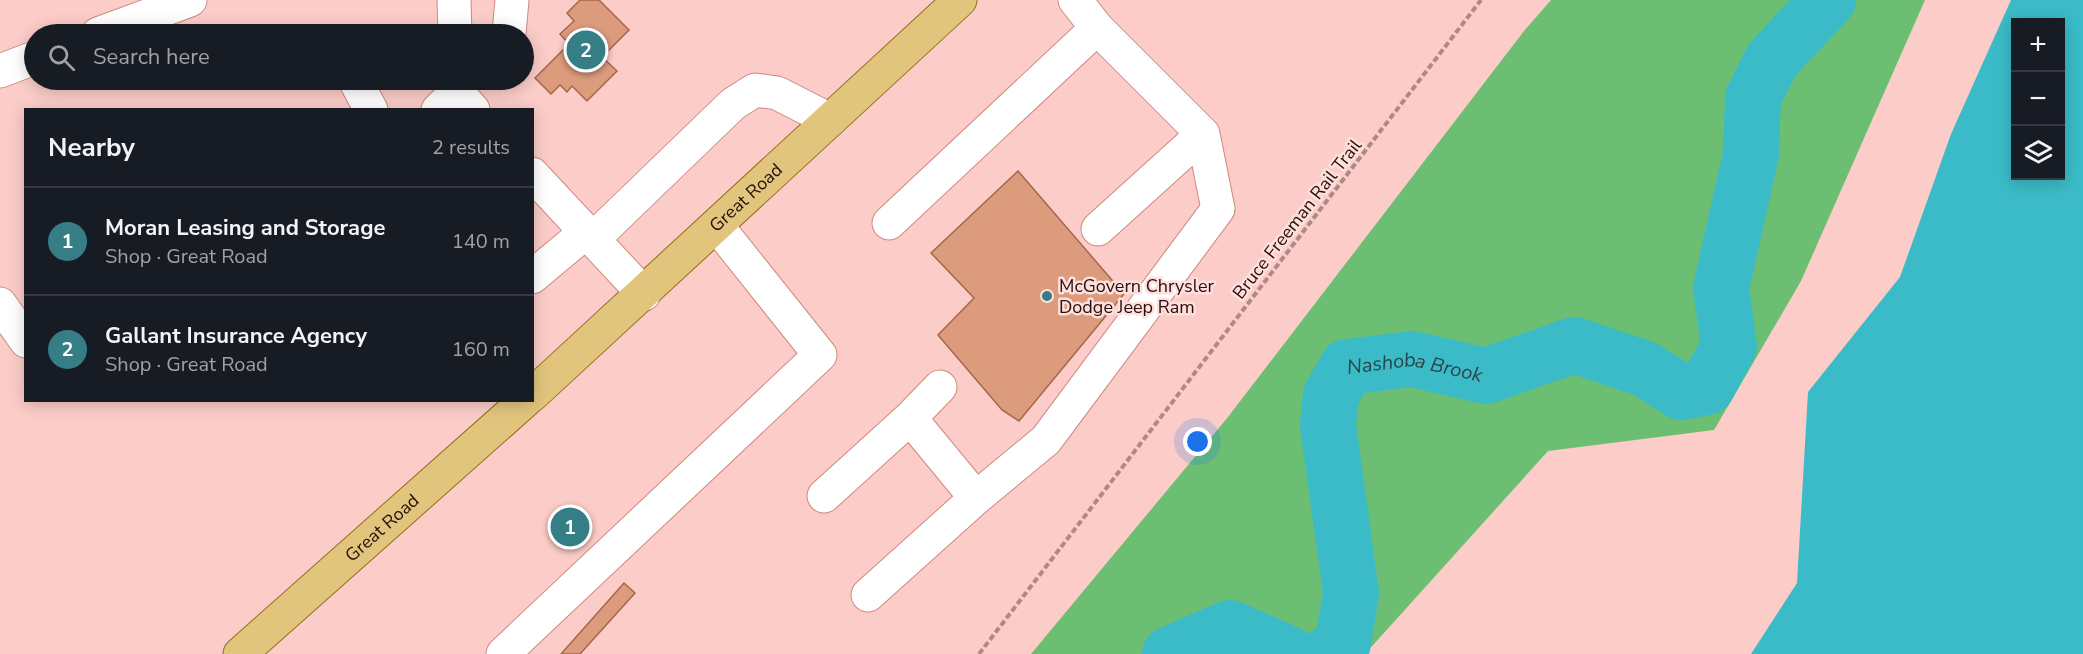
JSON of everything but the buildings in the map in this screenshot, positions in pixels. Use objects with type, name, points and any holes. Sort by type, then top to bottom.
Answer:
[{"type":"main road","name":"Great Road","points":[[534,393],[960,0]]},
{"type":"main road","name":"Great Road","points":[[240,654],[524,402]]},
{"type":"lane","points":[[125,24],[190,0]]},
{"type":"lane","points":[[454,0],[455,24]]},
{"type":"lane","points":[[510,24],[512,0]]},
{"type":"lane","points":[[868,595],[976,498],[1046,440],[1218,209],[1203,134],[1097,28],[1075,0]]},
{"type":"lane","points":[[890,223],[1097,28]]},
{"type":"lane","points":[[0,71],[24,62]]},
{"type":"lane","points":[[360,90],[370,108]]},
{"type":"lane","points":[[534,276],[590,236],[733,104],[755,90],[777,93],[831,120]]},
{"type":"lane","points":[[1098,229],[1203,134]]},
{"type":"lane","points":[[534,176],[644,294]]},
{"type":"lane","points":[[503,654],[819,354],[717,226]]},
{"type":"lane","points":[[0,304],[24,338]]},
{"type":"lane","points":[[824,495],[910,418],[940,387]]},
{"type":"lane","points":[[910,418],[976,498]]},
{"type":"path","name":"Bruce Freeman Rail Trail","points":[[979,654],[1481,0]]},
{"type":"green space","points":[[1551,0],[1925,0],[1801,281],[1714,430],[1548,451],[1365,654],[1031,654],[1228,417],[1524,31]]},
{"type":"water","points":[[2011,0],[2083,0],[2083,654],[1751,654],[1797,583],[1808,392],[1900,277],[1951,134]]},
{"type":"waterway","name":"Nashoba Brook","points":[[1328,654],[1343,643],[1351,593],[1328,425],[1331,395],[1347,367],[1412,359],[1486,376],[1574,345],[1645,369],[1681,392],[1707,387],[1729,346],[1721,288],[1751,154],[1753,98],[1772,60],[1828,0]]},
{"type":"waterway","name":"Nashoba Brook","points":[[1170,654],[1230,628],[1289,654]]},
{"type":"place","name":"Gallant Insurance Agency","points":[[586,50]]},
{"type":"place","name":"McGovern Chrysler Dodge Jeep Ram","points":[[1047,296]]},
{"type":"place","name":"Moran Leasing and Storage","points":[[570,527]]}]
